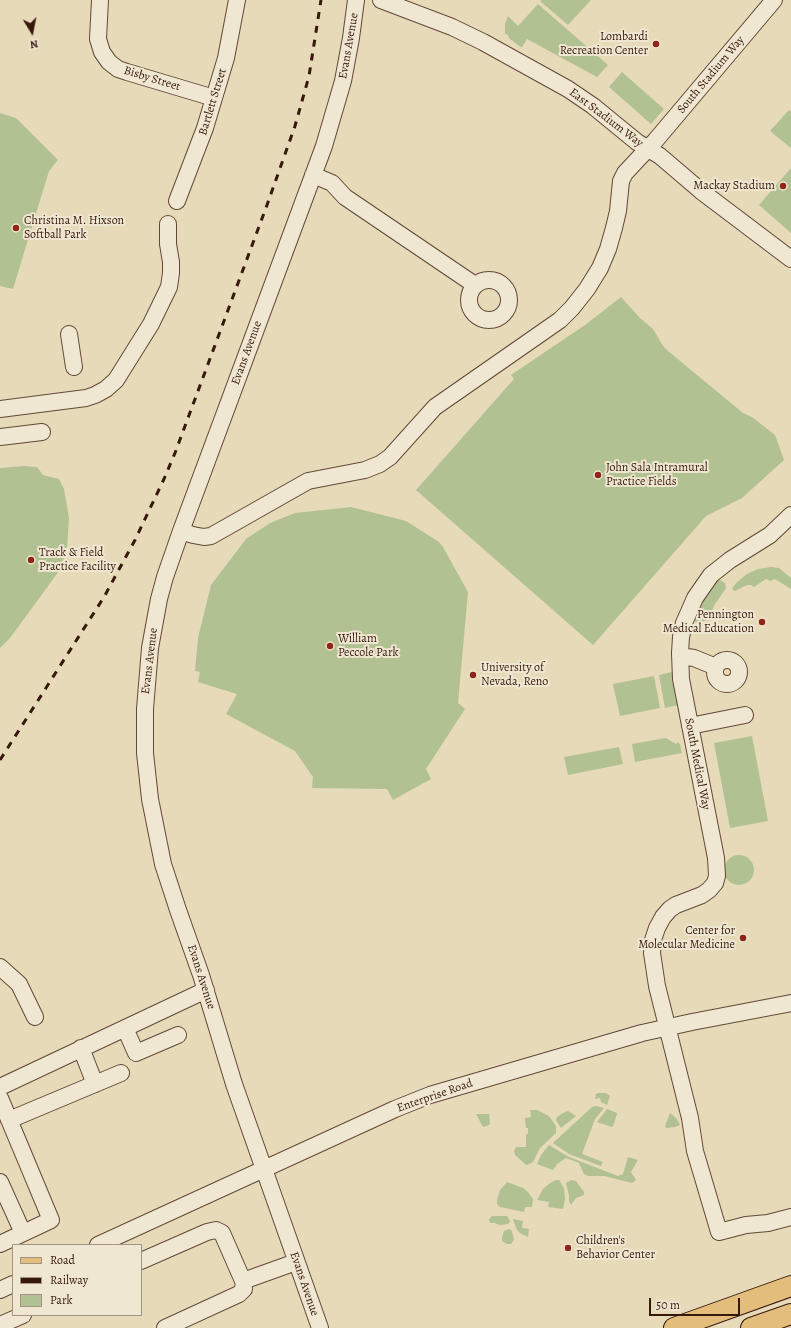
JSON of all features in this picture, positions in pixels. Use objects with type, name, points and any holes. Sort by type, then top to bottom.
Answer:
[{"type":"main road","points":[[674,1328],[791,1286]]},
{"type":"main road","points":[[751,1328],[791,1314]]},
{"type":"street","name":"Bisby Street","points":[[100,0],[98,39],[102,52],[109,62],[118,69],[214,98]]},
{"type":"street","name":"Bartlett Street","points":[[177,201],[194,160],[226,58],[237,0]]},
{"type":"street","name":"Evans Avenue","points":[[320,1328],[234,1084],[206,990],[163,864],[151,806],[145,753],[145,709],[150,648],[159,599],[181,531],[331,124],[343,81],[356,0]]},
{"type":"street","name":"East Stadium Way","points":[[380,0],[452,27],[484,42],[568,89],[582,98],[637,142],[660,156],[701,191],[791,259]]},
{"type":"street","name":"South Stadium Way","points":[[181,531],[204,537],[211,536],[308,481],[365,470],[380,464],[390,457],[425,416],[435,407],[560,320],[580,299],[600,268],[608,249],[614,228],[618,211],[621,181],[625,173],[648,149],[774,0]]},
{"type":"street","points":[[313,176],[332,183],[345,196],[475,285]]},
{"type":"street","points":[[0,409],[86,398],[106,389],[116,380],[151,324],[170,287],[171,262],[168,244],[168,224]]},
{"type":"street","points":[[69,334],[74,367]]},
{"type":"street","points":[[0,437],[42,432]]},
{"type":"street","name":"South Medical Way","points":[[667,1027],[653,968],[653,940],[657,928],[663,917],[670,909],[684,901],[702,895],[715,883],[718,876],[716,858],[681,679],[681,637],[684,623],[695,598],[704,585],[721,567],[770,535],[791,515]]},
{"type":"street","points":[[680,656],[694,658],[716,667]]},
{"type":"street","points":[[690,726],[745,715]]},
{"type":"street","points":[[0,967],[19,984],[35,1017]]},
{"type":"street","points":[[0,1087],[206,990]]},
{"type":"street","name":"Enterprise Road","points":[[100,1244],[395,1109],[430,1095],[667,1027],[791,1003]]},
{"type":"street","points":[[667,1027],[690,1118],[696,1151],[719,1232],[746,1226],[768,1224],[791,1217]]},
{"type":"street","points":[[125,1028],[136,1054],[178,1035]]},
{"type":"street","points":[[81,1048],[95,1084]]},
{"type":"street","points":[[9,1120],[121,1073]]},
{"type":"street","points":[[0,1098],[51,1220],[0,1244]]},
{"type":"street","points":[[0,1182],[23,1233]]},
{"type":"street","points":[[142,1261],[207,1232],[216,1230],[222,1234],[243,1280],[244,1289],[239,1294],[165,1328]]},
{"type":"street","points":[[243,1280],[296,1262]]},
{"type":"street","points":[[0,1290],[12,1284]]},
{"type":"street","points":[[0,1325],[21,1316]]},
{"type":"green space","points":[[591,0],[568,25],[540,1]]},
{"type":"green space","points":[[538,4],[608,65],[597,77],[527,39],[522,47],[519,46],[510,39],[507,34],[505,34],[505,24],[508,16],[518,26]]},
{"type":"green space","points":[[622,72],[664,109],[651,124],[609,87]]},
{"type":"green space","name":"Mackay Stadium","points":[[789,110],[791,112],[791,148],[770,131]]},
{"type":"green space","name":"Christina M. Hixson Softball Park","points":[[0,113],[16,118],[58,160],[49,171],[13,289],[0,286]]},
{"type":"green space","name":"Mackay Stadium","points":[[791,168],[791,233],[759,205]]},
{"type":"green space","name":"John Sala Intramural Practice Fields","points":[[621,297],[639,317],[653,329],[663,346],[668,351],[743,413],[752,417],[775,435],[784,460],[742,498],[706,516],[593,645],[416,490],[514,379],[511,375],[585,325]]},
{"type":"green space","name":"Track & Field Practice Facility","points":[[24,466],[37,467],[43,475],[59,479],[64,489],[69,518],[67,549],[59,571],[10,638],[0,648],[0,468]]},
{"type":"green space","name":"William Peccole Park","points":[[351,507],[406,521],[439,542],[468,592],[458,703],[465,709],[426,769],[431,779],[393,800],[387,789],[312,788],[313,777],[295,751],[226,714],[237,694],[198,682],[200,672],[195,671],[198,638],[211,585],[246,539],[270,523],[295,513]]},
{"type":"green space","points":[[771,567],[779,568],[791,578],[791,589],[775,579],[770,581],[766,579],[754,587],[747,585],[735,591],[732,589],[736,583],[747,574],[758,569]]},
{"type":"green space","points":[[718,579],[725,583],[726,588],[715,604],[708,618],[705,621],[696,622],[693,619],[699,604]]},
{"type":"green space","points":[[672,672],[678,705],[665,708],[659,675]]},
{"type":"green space","points":[[654,676],[660,708],[620,716],[613,684]]},
{"type":"green space","points":[[752,736],[768,821],[730,828],[714,743]]},
{"type":"green space","points":[[666,738],[676,744],[678,742],[682,753],[635,762],[632,744]]},
{"type":"green space","points":[[619,747],[623,764],[568,775],[564,757]]},
{"type":"green space","points":[[739,855],[745,856],[753,864],[753,876],[745,884],[739,885],[733,884],[725,876],[724,870],[725,864],[733,856]]},
{"type":"green space","points":[[606,1093],[610,1096],[607,1105],[601,1102],[600,1098],[595,1099],[596,1094]]},
{"type":"green space","points":[[596,1106],[604,1108],[595,1119],[582,1154],[603,1162],[601,1166],[569,1154],[553,1143],[592,1107]]},
{"type":"green space","points":[[607,1109],[617,1113],[612,1127],[597,1122]]},
{"type":"green space","points":[[530,1110],[537,1110],[549,1116],[556,1126],[556,1133],[540,1148],[533,1162],[527,1165],[515,1155],[514,1151],[516,1147],[526,1147],[526,1134],[528,1134],[528,1128],[526,1128],[525,1118],[531,1117]]},
{"type":"green space","points":[[568,1111],[576,1116],[561,1128],[556,1120],[557,1117]]},
{"type":"green space","points":[[670,1113],[677,1119],[680,1125],[666,1128],[665,1126]]},
{"type":"green space","points":[[476,1114],[489,1114],[490,1124],[483,1127]]},
{"type":"green space","points":[[549,1145],[569,1157],[618,1176],[623,1174],[628,1157],[638,1160],[631,1172],[636,1180],[632,1183],[604,1176],[588,1176],[584,1174],[579,1163],[566,1158],[557,1164],[553,1170],[537,1164],[541,1155]]},
{"type":"green space","points":[[556,1180],[559,1180],[564,1188],[565,1199],[563,1209],[548,1207],[549,1202],[537,1200],[543,1189]]},
{"type":"green space","points":[[571,1180],[576,1181],[584,1192],[584,1195],[576,1198],[571,1205],[566,1183]]},
{"type":"green space","points":[[507,1182],[523,1188],[528,1192],[533,1199],[532,1207],[525,1207],[524,1212],[500,1207],[497,1204],[500,1190]]},
{"type":"green space","points":[[492,1216],[507,1216],[510,1222],[508,1224],[499,1225],[490,1223],[489,1219]]},
{"type":"green space","points":[[513,1219],[523,1221],[522,1228],[529,1229],[528,1237],[517,1230]]},
{"type":"green space","points":[[509,1229],[512,1231],[514,1240],[511,1244],[507,1244],[502,1241],[502,1238],[504,1231]]},
{"type":"railway","points":[[0,760],[104,597],[135,540],[175,453],[295,126],[309,76],[321,0]]},
{"type":"place","name":"Lombardi Recreation Center","points":[[656,44]]},
{"type":"place","name":"Mackay Stadium","points":[[783,186]]},
{"type":"place","name":"Christina M. Hixson Softball Park","points":[[16,228]]},
{"type":"place","name":"John Sala Intramural Practice Fields","points":[[598,475]]},
{"type":"place","name":"Track & Field Practice Facility","points":[[31,560]]},
{"type":"place","name":"Pennington Medical Education","points":[[762,622]]},
{"type":"place","name":"William Peccole Park","points":[[330,646]]},
{"type":"place","name":"University of Nevada, Reno","points":[[473,675]]},
{"type":"place","name":"Center for Molecular Medicine","points":[[743,938]]},
{"type":"place","name":"Children's Behavior Center","points":[[568,1248]]}]
